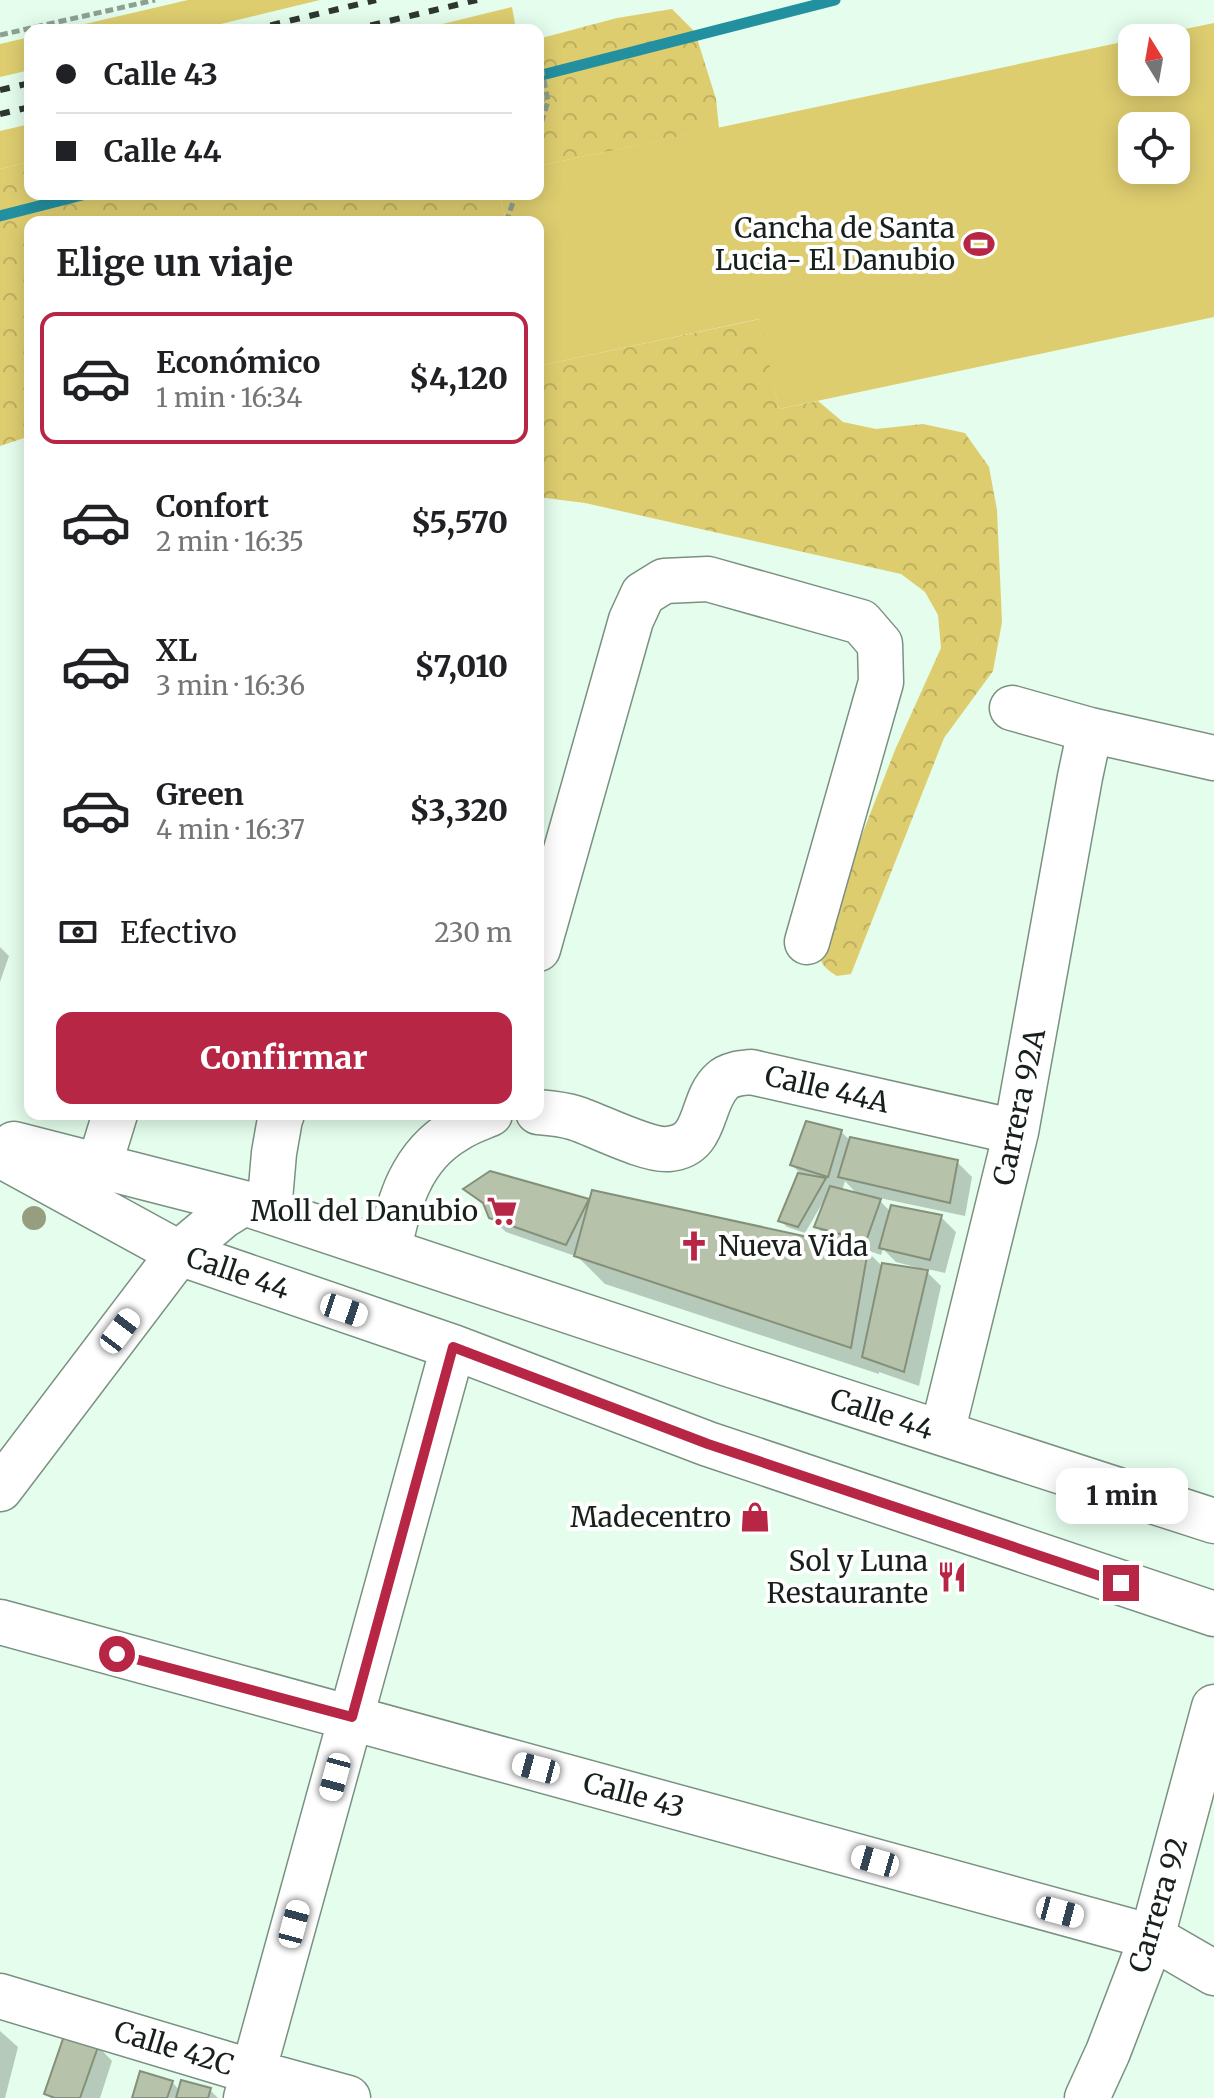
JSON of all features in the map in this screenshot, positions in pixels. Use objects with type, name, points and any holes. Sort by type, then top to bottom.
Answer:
[{"type":"street","points":[[544,928],[631,620],[643,594],[664,581],[708,579],[861,622],[880,644],[881,682],[807,942]]},
{"type":"street","points":[[1012,708],[1090,730],[1214,758]]},
{"type":"street","name":"Carrera 92A","points":[[942,1433],[1016,1132],[1090,730]]},
{"type":"street","name":"Calle 44A","points":[[544,1113],[571,1116],[640,1143],[667,1150],[685,1144],[697,1134],[714,1092],[723,1079],[751,1072],[1016,1132]]},
{"type":"street","points":[[99,1166],[113,1120]]},
{"type":"street","points":[[0,1489],[179,1253],[223,1216],[257,1207],[281,1120]]},
{"type":"street","points":[[389,1250],[404,1191],[421,1160],[455,1130],[477,1120]]},
{"type":"street","name":"Calle 44","points":[[0,1141],[257,1207],[663,1343],[1214,1521]]},
{"type":"street","name":"Calle 44","points":[[0,1155],[179,1253],[453,1347],[708,1444],[1214,1614]]},
{"type":"street","points":[[249,2085],[453,1347]]},
{"type":"street","name":"Calle 43","points":[[0,1622],[1152,1937],[1214,1973]]},
{"type":"street","name":"Carrera 92","points":[[1087,2098],[1152,1937],[1214,1707]]},
{"type":"street","name":"Calle 42C","points":[[0,1996],[249,2085],[348,2098]]},
{"type":"path","points":[[49,24],[155,0]]},
{"type":"path","points":[[0,35],[24,30]]},
{"type":"path","points":[[544,81],[548,101],[544,114]]},
{"type":"green space","points":[[188,0],[320,0],[221,24],[85,24]]},
{"type":"green space","points":[[512,7],[515,24],[443,24]]},
{"type":"green space","points":[[672,9],[695,32],[716,99],[719,128],[544,165],[544,37],[617,18]]},
{"type":"green space","name":"Cancha de Santa Lucia- El Danubio","points":[[1214,23],[1214,317],[779,409],[759,319],[544,365],[544,216],[505,216],[501,200],[544,200],[544,165],[1118,43],[1118,96],[1190,96],[1190,28]]},
{"type":"green space","points":[[24,38],[24,71],[0,77],[0,44]]},
{"type":"green space","points":[[24,125],[24,163],[0,169],[0,131]]},
{"type":"green space","points":[[24,163],[24,200],[501,200],[505,216],[24,216],[24,438],[0,446],[0,169]]},
{"type":"green space","points":[[760,319],[779,409],[818,401],[843,422],[876,429],[923,424],[965,433],[989,467],[997,510],[1002,622],[993,671],[944,738],[851,974],[837,976],[828,969],[822,963],[819,945],[895,750],[941,648],[938,615],[925,592],[901,574],[585,503],[544,498],[544,365]]},
{"type":"building","points":[[806,1121],[842,1130],[828,1177],[790,1165]]},
{"type":"building","points":[[850,1137],[958,1160],[950,1203],[838,1177]]},
{"type":"building","points":[[490,1171],[589,1199],[566,1245],[489,1218],[483,1203],[463,1189]]},
{"type":"building","points":[[798,1173],[826,1178],[798,1227],[778,1221]]},
{"type":"building","points":[[830,1186],[881,1199],[866,1241],[814,1227]]},
{"type":"building","points":[[592,1190],[868,1250],[851,1348],[574,1256]]},
{"type":"building","points":[[891,1205],[942,1215],[930,1260],[879,1248]]},
{"type":"building","points":[[882,1263],[928,1270],[904,1372],[862,1357]]},
{"type":"building","points":[[65,2033],[99,2044],[80,2098],[55,2098],[44,2094]]},
{"type":"building","points":[[140,2071],[173,2081],[167,2098],[132,2098]]},
{"type":"building","points":[[181,2080],[211,2088],[208,2098],[176,2098]]},
{"type":"waterway","points":[[544,74],[835,0]]},
{"type":"waterway","points":[[0,216],[63,200]]},
{"type":"railway","points":[[276,24],[376,0]]},
{"type":"railway","points":[[376,24],[477,0]]},
{"type":"railway","points":[[0,90],[24,84]]},
{"type":"railway","points":[[0,114],[24,108]]},
{"type":"place","name":"Cancha de Santa Lucia- El Danubio","points":[[979,244]]},
{"type":"place","name":"Moll del Danubio","points":[[502,1211]]},
{"type":"place","name":"Nueva Vida","points":[[694,1246]]},
{"type":"place","name":"Madecentro","points":[[755,1517]]},
{"type":"place","name":"Sol y Luna Restaurante","points":[[952,1577]]},
{"type":"route","points":[[117,1654],[352,1717],[453,1347],[708,1444],[1121,1583]]}]
